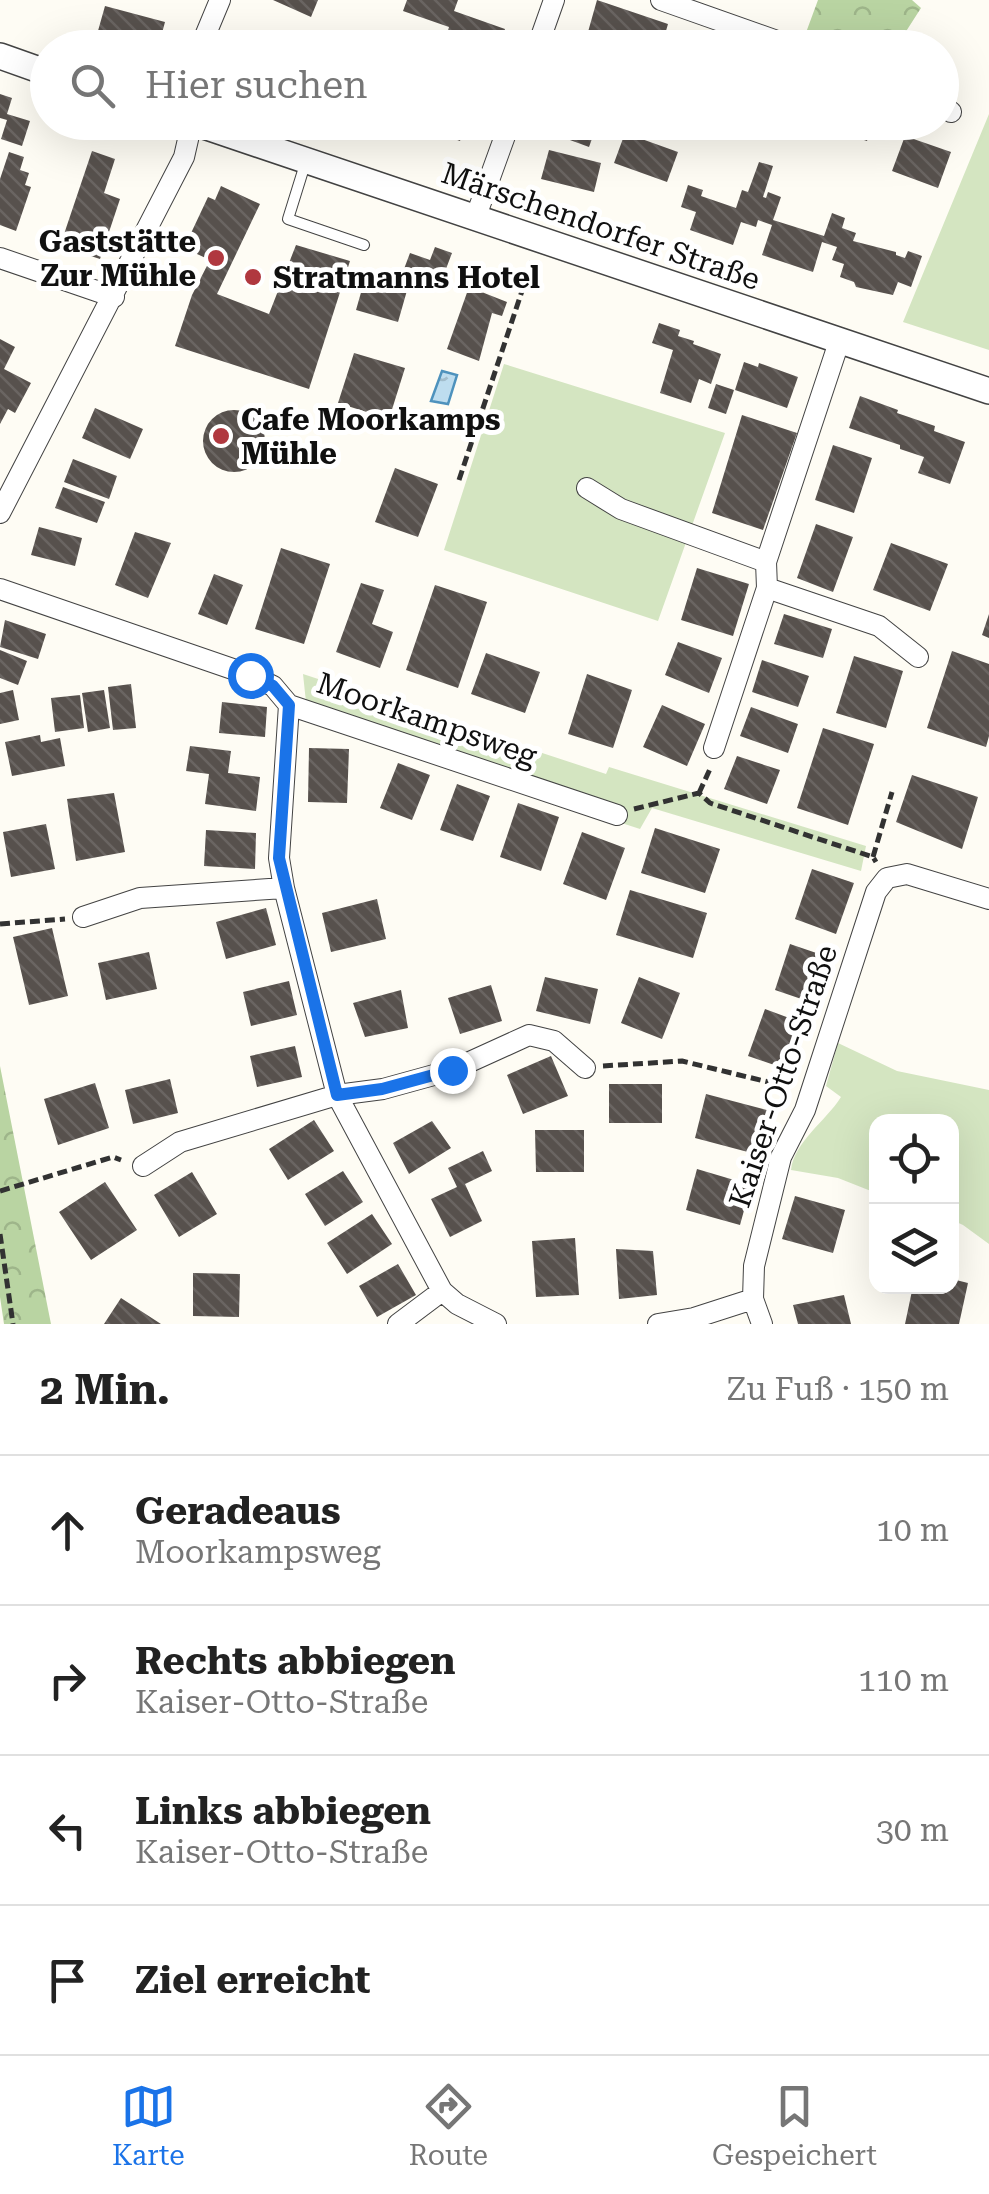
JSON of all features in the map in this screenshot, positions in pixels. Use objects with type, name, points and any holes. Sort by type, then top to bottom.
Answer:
[{"type":"street","points":[[208,30],[220,0]]},
{"type":"street","points":[[543,30],[554,0]]},
{"type":"street","points":[[661,0],[746,30]]},
{"type":"street","points":[[0,56],[30,67]]},
{"type":"street","points":[[0,513],[114,298],[184,157],[188,140]]},
{"type":"street","name":"Märschendorfer Straße","points":[[246,140],[989,391]]},
{"type":"street","points":[[476,216],[503,140]]},
{"type":"street","points":[[0,258],[114,298]]},
{"type":"street","points":[[714,748],[767,588],[766,562],[839,342]]},
{"type":"street","points":[[587,488],[621,509],[766,562]]},
{"type":"street","name":"Moorkampsweg","points":[[0,588],[250,675],[273,686],[289,705],[617,815]]},
{"type":"street","points":[[767,588],[879,626],[918,657]]},
{"type":"street","points":[[289,705],[279,858],[337,1095],[442,1291],[496,1324]]},
{"type":"street","points":[[886,878],[907,874],[989,900]]},
{"type":"street","name":"Kaiser-Otto-Straße","points":[[762,1324],[752,1299],[754,1266],[781,1157],[811,1092],[876,892],[886,878]]},
{"type":"street","points":[[82,917],[140,898],[284,888]]},
{"type":"street","points":[[144,1166],[180,1142],[337,1095],[382,1089],[452,1070],[529,1036],[554,1041],[585,1068]]},
{"type":"street","points":[[398,1324],[442,1291]]},
{"type":"street","points":[[658,1324],[694,1318],[752,1299]]},
{"type":"lane","points":[[306,160],[288,219],[364,245]]},
{"type":"path","points":[[459,480],[532,261],[512,252],[520,232]]},
{"type":"path","points":[[873,858],[892,792]]},
{"type":"path","points":[[617,815],[653,802],[699,793],[710,804],[873,858],[886,878]]},
{"type":"path","points":[[0,924],[82,917]]},
{"type":"path","points":[[585,1068],[682,1061],[811,1092]]},
{"type":"path","points":[[0,1191],[112,1157],[144,1166]]},
{"type":"path","points":[[0,1234],[14,1324]]},
{"type":"green space","points":[[818,0],[912,0],[921,8],[907,30],[807,30]]},
{"type":"green space","points":[[989,114],[989,350],[903,322]]},
{"type":"green space","points":[[504,364],[725,433],[658,621],[444,550]]},
{"type":"green space","points":[[303,674],[606,774],[609,767],[866,846],[861,871],[652,808],[640,829],[308,721]]},
{"type":"green space","points":[[838,1043],[897,1071],[989,1090],[989,1244],[959,1223],[959,1114],[869,1114],[869,1190],[838,1178],[791,1170],[804,1141],[841,1097],[826,1086]]},
{"type":"green space","points":[[0,1066],[51,1324],[4,1324],[0,1297]]},
{"type":"water","points":[[442,371],[457,375],[448,404],[431,401]]},
{"type":"building","points":[[273,0],[318,0],[311,17]]},
{"type":"building","points":[[407,0],[458,0],[454,11],[505,29],[448,30],[449,27],[403,11]]},
{"type":"building","points":[[597,0],[668,24],[666,30],[589,30]]},
{"type":"building","points":[[105,6],[165,22],[163,30],[98,30]]},
{"type":"building","points":[[0,94],[12,98],[7,114],[30,121],[22,146],[1,139],[7,120],[0,118]]},
{"type":"building","points":[[570,140],[592,140],[589,147]]},
{"type":"building","points":[[622,140],[645,140],[678,152],[667,182],[614,163]]},
{"type":"building","points":[[904,140],[916,140],[951,152],[938,188],[892,171]]},
{"type":"building","points":[[549,150],[601,163],[594,192],[541,179]]},
{"type":"building","points":[[92,151],[115,159],[104,193],[120,199],[100,259],[60,246]]},
{"type":"building","points":[[9,152],[24,157],[20,170],[29,173],[25,185],[31,187],[16,231],[0,225],[0,179]]},
{"type":"building","points":[[759,162],[773,166],[763,197],[768,192],[781,197],[773,220],[824,236],[832,213],[845,218],[842,228],[856,233],[853,241],[905,258],[908,251],[922,256],[911,287],[898,282],[893,295],[856,287],[854,282],[840,277],[844,264],[832,260],[837,247],[822,242],[813,272],[762,255],[772,225],[758,220],[756,227],[741,222],[733,245],[690,230],[696,212],[681,207],[688,185],[703,190],[701,196],[736,208],[742,190],[748,192]]},
{"type":"building","points":[[221,186],[260,204],[217,294],[269,314],[296,245],[350,261],[309,389],[175,346],[192,295],[210,260],[184,248],[208,197],[215,200]]},
{"type":"building","points":[[435,247],[452,253],[438,290],[409,279],[412,272],[404,269],[410,253],[430,260]]},
{"type":"building","points":[[366,275],[408,287],[398,322],[356,310]]},
{"type":"building","points":[[469,287],[507,302],[502,316],[492,313],[479,361],[447,349]]},
{"type":"building","points":[[659,323],[680,330],[678,336],[694,341],[693,344],[721,354],[711,384],[699,379],[691,403],[660,393],[673,350],[652,343]]},
{"type":"building","points":[[0,339],[15,347],[4,369],[31,383],[15,413],[8,409],[0,424]]},
{"type":"building","points":[[354,353],[405,368],[389,419],[338,403]]},
{"type":"building","points":[[744,362],[758,367],[759,363],[798,377],[787,408],[735,390]]},
{"type":"building","points":[[716,384],[734,390],[726,414],[708,408]]},
{"type":"building","points":[[860,396],[965,442],[950,484],[918,473],[924,457],[849,428]]},
{"type":"building","points":[[95,408],[143,429],[130,459],[82,438]]},
{"type":"building","points":[[234,410],[256,419],[265,441],[256,463],[234,472],[212,463],[203,441],[212,419]]},
{"type":"building","points":[[742,415],[797,433],[763,530],[712,513]]},
{"type":"building","points":[[833,445],[872,458],[854,513],[815,500]]},
{"type":"building","points":[[73,459],[117,476],[109,499],[64,482]]},
{"type":"building","points":[[395,468],[438,484],[418,537],[375,522]]},
{"type":"building","points":[[63,487],[105,502],[97,523],[55,508]]},
{"type":"building","points":[[816,524],[853,537],[833,592],[797,578]]},
{"type":"building","points":[[39,527],[82,538],[75,566],[31,555]]},
{"type":"building","points":[[135,532],[171,543],[148,598],[115,585]]},
{"type":"building","points":[[891,543],[948,564],[930,611],[873,590]]},
{"type":"building","points":[[281,548],[330,564],[304,644],[255,629]]},
{"type":"building","points":[[697,568],[749,584],[733,636],[681,620]]},
{"type":"building","points":[[214,574],[243,585],[227,625],[198,614]]},
{"type":"building","points":[[361,583],[384,590],[372,624],[393,632],[380,668],[336,652]]},
{"type":"building","points":[[435,585],[487,602],[458,688],[406,670]]},
{"type":"building","points":[[784,614],[832,629],[823,658],[774,644]]},
{"type":"building","points":[[989,614],[989,638],[982,635]]},
{"type":"building","points":[[5,620],[46,634],[38,659],[0,647]]},
{"type":"building","points":[[678,642],[722,658],[709,693],[665,675]]},
{"type":"building","points":[[0,650],[27,661],[18,685],[0,678]]},
{"type":"building","points":[[952,651],[989,664],[986,747],[927,728]]},
{"type":"building","points":[[486,653],[540,672],[525,713],[471,694]]},
{"type":"building","points":[[854,656],[903,671],[886,728],[836,713]]},
{"type":"building","points":[[762,660],[809,676],[798,707],[752,692]]},
{"type":"building","points":[[587,674],[632,690],[613,748],[568,734]]},
{"type":"building","points":[[131,684],[136,728],[113,730],[108,687]]},
{"type":"building","points":[[13,690],[19,720],[0,724],[0,693]]},
{"type":"building","points":[[104,690],[110,728],[88,732],[82,693]]},
{"type":"building","points":[[80,695],[84,728],[55,732],[51,698]]},
{"type":"building","points":[[222,702],[267,707],[265,737],[219,733]]},
{"type":"building","points":[[662,705],[705,724],[687,766],[643,747]]},
{"type":"building","points":[[751,707],[798,724],[788,753],[740,736]]},
{"type":"building","points":[[823,728],[874,744],[848,825],[797,808]]},
{"type":"building","points":[[40,735],[41,742],[60,738],[65,766],[12,776],[5,742]]},
{"type":"building","points":[[190,746],[231,751],[228,773],[260,777],[256,811],[205,804],[209,774],[186,771]]},
{"type":"building","points":[[309,748],[349,749],[347,803],[308,802]]},
{"type":"building","points":[[737,756],[780,770],[767,804],[724,789]]},
{"type":"building","points":[[398,763],[430,775],[412,820],[380,808]]},
{"type":"building","points":[[912,775],[978,797],[962,849],[896,822]]},
{"type":"building","points":[[457,784],[490,796],[473,841],[440,830]]},
{"type":"building","points":[[114,793],[125,852],[76,861],[67,799]]},
{"type":"building","points":[[518,803],[559,817],[541,871],[500,857]]},
{"type":"building","points":[[46,824],[55,869],[11,877],[3,832]]},
{"type":"building","points":[[655,828],[720,849],[705,893],[641,873]]},
{"type":"building","points":[[206,830],[256,833],[255,869],[204,866]]},
{"type":"building","points":[[582,832],[625,848],[606,900],[563,884]]},
{"type":"building","points":[[812,869],[854,883],[836,934],[795,919]]},
{"type":"building","points":[[630,890],[707,913],[693,958],[616,935]]},
{"type":"building","points":[[377,899],[386,939],[331,952],[322,913]]},
{"type":"building","points":[[266,908],[276,945],[226,959],[216,922]]},
{"type":"building","points":[[52,928],[68,996],[29,1005],[13,937]]},
{"type":"building","points":[[790,944],[834,959],[819,1005],[775,990]]},
{"type":"building","points":[[149,952],[157,989],[106,1000],[98,963]]},
{"type":"building","points":[[545,977],[598,989],[590,1024],[536,1011]]},
{"type":"building","points":[[639,977],[680,993],[662,1039],[621,1023]]},
{"type":"building","points":[[289,981],[297,1015],[251,1026],[243,992]]},
{"type":"building","points":[[491,985],[502,1021],[460,1034],[448,998]]},
{"type":"building","points":[[401,990],[408,1028],[365,1037],[353,1003]]},
{"type":"building","points":[[765,1009],[800,1022],[783,1068],[748,1056]]},
{"type":"building","points":[[295,1046],[302,1077],[257,1087],[250,1056]]},
{"type":"building","points":[[551,1056],[568,1096],[523,1114],[507,1075]]},
{"type":"building","points":[[170,1079],[178,1113],[133,1124],[125,1090]]},
{"type":"building","points":[[95,1083],[109,1128],[58,1145],[44,1099]]},
{"type":"building","points":[[609,1084],[662,1084],[662,1123],[609,1123]]},
{"type":"building","points":[[706,1094],[774,1112],[763,1156],[695,1138]]},
{"type":"building","points":[[314,1120],[334,1151],[288,1180],[269,1149]]},
{"type":"building","points":[[432,1121],[451,1148],[409,1174],[393,1143]]},
{"type":"building","points":[[535,1130],[584,1130],[584,1172],[536,1172]]},
{"type":"building","points":[[483,1151],[492,1171],[465,1184],[482,1221],[450,1237],[431,1199],[457,1187],[448,1168]]},
{"type":"building","points":[[697,1169],[751,1185],[740,1225],[686,1210]]},
{"type":"building","points":[[343,1171],[363,1202],[325,1226],[305,1194]]},
{"type":"building","points":[[192,1172],[217,1214],[179,1237],[154,1195]]},
{"type":"building","points":[[105,1182],[137,1230],[91,1260],[59,1212]]},
{"type":"building","points":[[795,1196],[845,1210],[833,1253],[782,1239]]},
{"type":"building","points":[[372,1214],[392,1244],[347,1274],[327,1243]]},
{"type":"building","points":[[575,1238],[579,1295],[536,1297],[532,1241]]},
{"type":"building","points":[[616,1249],[653,1251],[657,1295],[619,1299]]},
{"type":"building","points":[[398,1264],[416,1295],[377,1317],[359,1286]]},
{"type":"building","points":[[193,1273],[240,1274],[239,1317],[193,1316]]},
{"type":"building","points":[[959,1281],[968,1283],[959,1324],[905,1324],[911,1294],[959,1294]]},
{"type":"building","points":[[844,1295],[851,1324],[798,1324],[793,1305]]},
{"type":"building","points":[[121,1298],[161,1324],[104,1324]]},
{"type":"place","name":"Gaststätte Zur Mühle","points":[[216,258]]},
{"type":"place","name":"Stratmanns Hotel","points":[[253,277]]},
{"type":"place","name":"Cafe Moorkamps Mühle","points":[[221,436]]},
{"type":"route","points":[[250,675],[273,686],[289,705],[279,858],[337,1095],[382,1089],[452,1070]]}]
